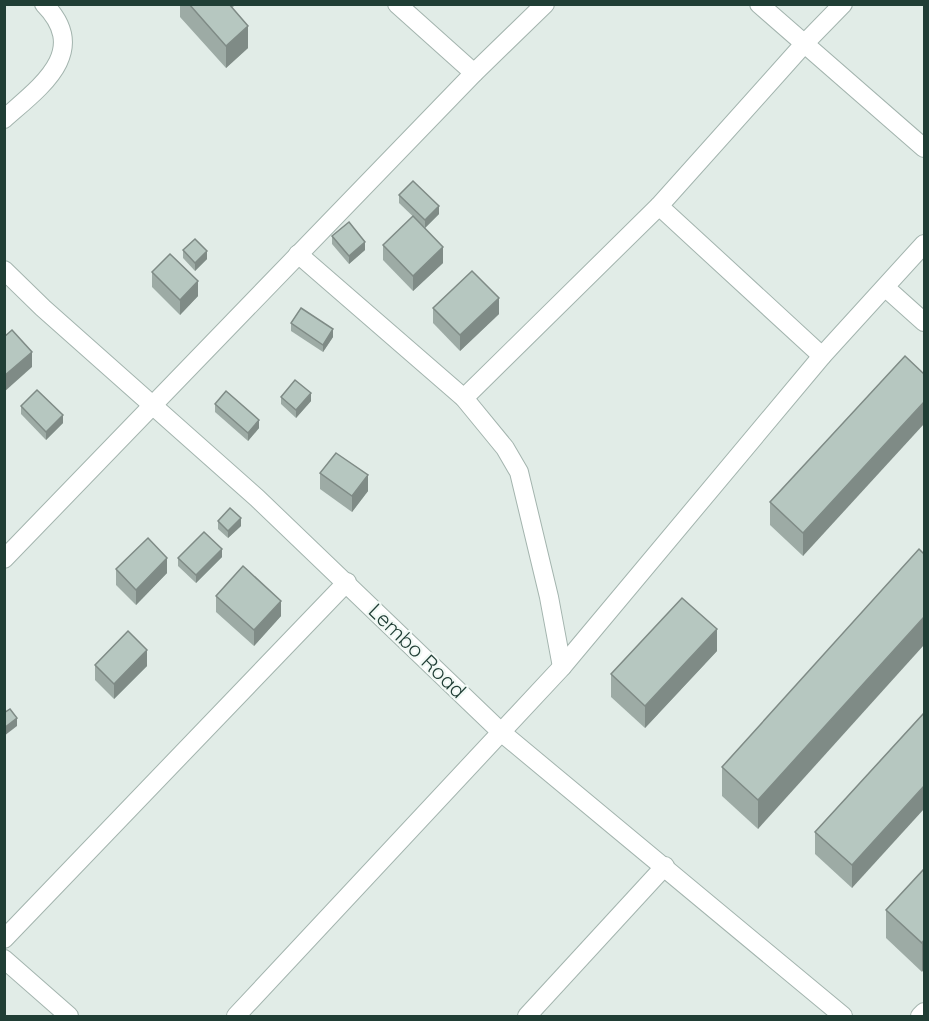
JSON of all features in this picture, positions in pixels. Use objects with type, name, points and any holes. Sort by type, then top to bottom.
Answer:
[{"type":"street","points":[[4,119],[46,81],[62,58],[64,38],[56,17],[44,4]]},
{"type":"street","points":[[397,4],[474,73]]},
{"type":"street","points":[[4,559],[474,73],[545,4]]},
{"type":"street","points":[[759,4],[924,148]]},
{"type":"street","points":[[464,398],[659,206],[804,44],[843,4]]},
{"type":"street","points":[[659,206],[822,356]]},
{"type":"street","points":[[236,1017],[562,667],[822,356],[924,244]]},
{"type":"street","points":[[298,254],[464,398],[505,448],[519,472],[549,597],[562,667]]},
{"type":"street","name":"Lembo Road","points":[[4,270],[346,582],[501,732],[665,866],[834,1014]]},
{"type":"street","points":[[886,288],[924,322]]},
{"type":"street","points":[[4,939],[346,582]]},
{"type":"street","points":[[528,1017],[665,866]]},
{"type":"street","points":[[4,959],[69,1017]]},
{"type":"street","points":[[920,1017],[924,1012]]},
{"type":"building","points":[[189,4],[229,4],[248,26],[226,46]]},
{"type":"building","points":[[413,181],[439,206],[425,220],[399,195]]},
{"type":"building","points":[[413,216],[443,247],[413,276],[383,245]]},
{"type":"building","points":[[349,222],[365,242],[349,256],[332,236]]},
{"type":"building","points":[[195,239],[207,251],[195,263],[183,250]]},
{"type":"building","points":[[170,254],[198,281],[180,300],[152,272]]},
{"type":"building","points":[[472,271],[499,298],[460,335],[433,308]]},
{"type":"building","points":[[301,308],[333,329],[323,345],[291,323]]},
{"type":"building","points":[[12,330],[32,352],[4,376],[4,337]]},
{"type":"building","points":[[905,356],[924,374],[924,402],[803,533],[770,502]]},
{"type":"building","points":[[295,380],[311,393],[296,410],[281,397]]},
{"type":"building","points":[[37,390],[63,415],[46,432],[21,406]]},
{"type":"building","points":[[226,391],[259,420],[248,433],[215,404]]},
{"type":"building","points":[[336,453],[368,475],[352,496],[320,473]]},
{"type":"building","points":[[230,508],[241,518],[228,531],[218,521]]},
{"type":"building","points":[[204,532],[222,549],[196,575],[178,558]]},
{"type":"building","points":[[148,538],[167,558],[136,590],[116,569]]},
{"type":"building","points":[[919,549],[924,554],[924,617],[758,800],[722,767]]},
{"type":"building","points":[[243,566],[281,601],[254,630],[216,596]]},
{"type":"building","points":[[682,598],[717,629],[645,706],[611,674]]},
{"type":"building","points":[[128,631],[147,650],[114,684],[95,665]]},
{"type":"building","points":[[10,709],[17,718],[4,728],[4,713]]},
{"type":"building","points":[[924,713],[924,786],[852,865],[815,832]]},
{"type":"building","points":[[924,869],[924,940],[922,943],[886,910]]}]
